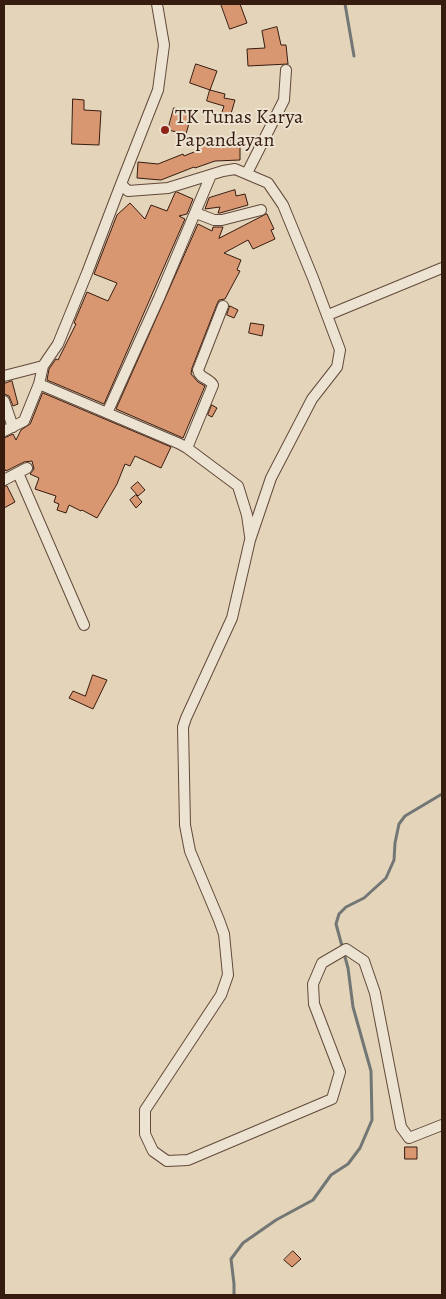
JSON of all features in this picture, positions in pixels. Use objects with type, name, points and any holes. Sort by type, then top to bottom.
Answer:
[{"type":"street","points":[[4,401],[8,429],[24,421],[39,384],[43,366],[58,344],[158,90],[164,45],[157,4]]},
{"type":"street","points":[[247,173],[284,100],[286,70]]},
{"type":"street","points":[[121,184],[128,191],[159,189],[223,170],[235,169],[268,183],[283,205],[328,315],[340,350],[337,367],[312,400],[278,463],[250,540],[232,618],[183,727],[187,840],[224,934],[228,975],[221,995],[145,1110],[145,1134],[153,1151],[167,1161],[188,1160],[332,1098],[340,1072],[314,1004],[312,984],[322,963],[346,949],[364,961],[374,993],[401,1127],[409,1138],[442,1125]]},
{"type":"street","points":[[107,413],[159,298],[211,175]]},
{"type":"street","points":[[196,213],[214,220],[222,220],[261,210]]},
{"type":"street","points":[[328,315],[442,268]]},
{"type":"street","points":[[186,448],[212,385],[199,374],[198,370],[223,306]]},
{"type":"street","points":[[4,376],[43,366]]},
{"type":"street","points":[[39,384],[180,444],[238,486],[247,515],[250,540]]},
{"type":"street","points":[[4,480],[22,471],[84,625]]},
{"type":"building","points":[[221,4],[240,4],[247,23],[230,29]]},
{"type":"building","points":[[277,27],[281,45],[286,45],[288,64],[248,66],[247,49],[265,48],[262,31]]},
{"type":"building","points":[[196,64],[217,71],[210,90],[190,83]]},
{"type":"building","points":[[210,90],[225,94],[224,98],[235,100],[230,117],[221,115],[224,106],[207,101]]},
{"type":"building","points":[[73,99],[84,100],[84,110],[101,111],[99,145],[72,144]]},
{"type":"building","points":[[174,108],[192,113],[186,134],[168,130]]},
{"type":"building","points":[[208,137],[209,141],[240,140],[240,160],[215,161],[161,180],[137,178],[138,162],[158,164],[183,154],[184,156],[199,150],[196,142]]},
{"type":"building","points":[[235,190],[236,196],[245,194],[248,205],[220,213],[218,213],[220,207],[205,209],[209,198]]},
{"type":"building","points":[[177,192],[193,199],[187,214],[179,216],[185,219],[104,404],[47,380],[49,369],[56,359],[58,360],[76,324],[74,323],[87,292],[108,301],[117,283],[94,274],[117,215],[130,203],[145,219],[151,205],[167,211]]},
{"type":"building","points":[[267,214],[274,229],[271,230],[275,239],[253,249],[248,240],[224,253],[241,260],[237,270],[240,271],[225,299],[219,300],[217,304],[192,368],[191,374],[198,382],[205,386],[183,438],[116,409],[198,224],[212,231],[213,227],[223,227],[219,238]]},
{"type":"building","points":[[230,306],[238,310],[234,318],[227,315]]},
{"type":"building","points":[[251,323],[264,325],[262,336],[249,333]]},
{"type":"building","points":[[12,381],[18,404],[13,406],[9,396],[4,394],[4,384]]},
{"type":"building","points":[[43,393],[171,447],[161,468],[135,456],[130,466],[125,464],[117,484],[97,518],[69,505],[66,513],[57,510],[59,504],[54,502],[56,496],[35,489],[39,478],[30,474],[34,469],[32,461],[24,462],[6,471],[4,468],[4,438],[13,434],[16,440],[21,430],[30,424]]},
{"type":"building","points":[[212,405],[217,408],[212,417],[208,415]]},
{"type":"building","points":[[138,482],[145,490],[138,496],[131,488]]},
{"type":"building","points":[[7,486],[15,502],[4,508],[4,487]]},
{"type":"building","points":[[136,495],[142,502],[136,508],[130,500]]},
{"type":"building","points":[[93,675],[107,680],[93,709],[69,698],[73,691],[85,696]]},
{"type":"building","points":[[405,1147],[417,1147],[417,1159],[405,1159]]},
{"type":"building","points":[[293,1251],[301,1259],[292,1267],[284,1260]]},
{"type":"waterway","points":[[345,4],[354,56]]},
{"type":"waterway","points":[[234,1295],[231,1259],[243,1243],[276,1220],[313,1200],[331,1175],[348,1164],[360,1148],[372,1120],[371,1071],[353,1007],[348,968],[336,924],[339,914],[346,907],[364,898],[386,878],[394,860],[399,824],[405,816],[442,794]]},
{"type":"place","name":"TK Tunas Karya Papandayan","points":[[165,130]]}]
